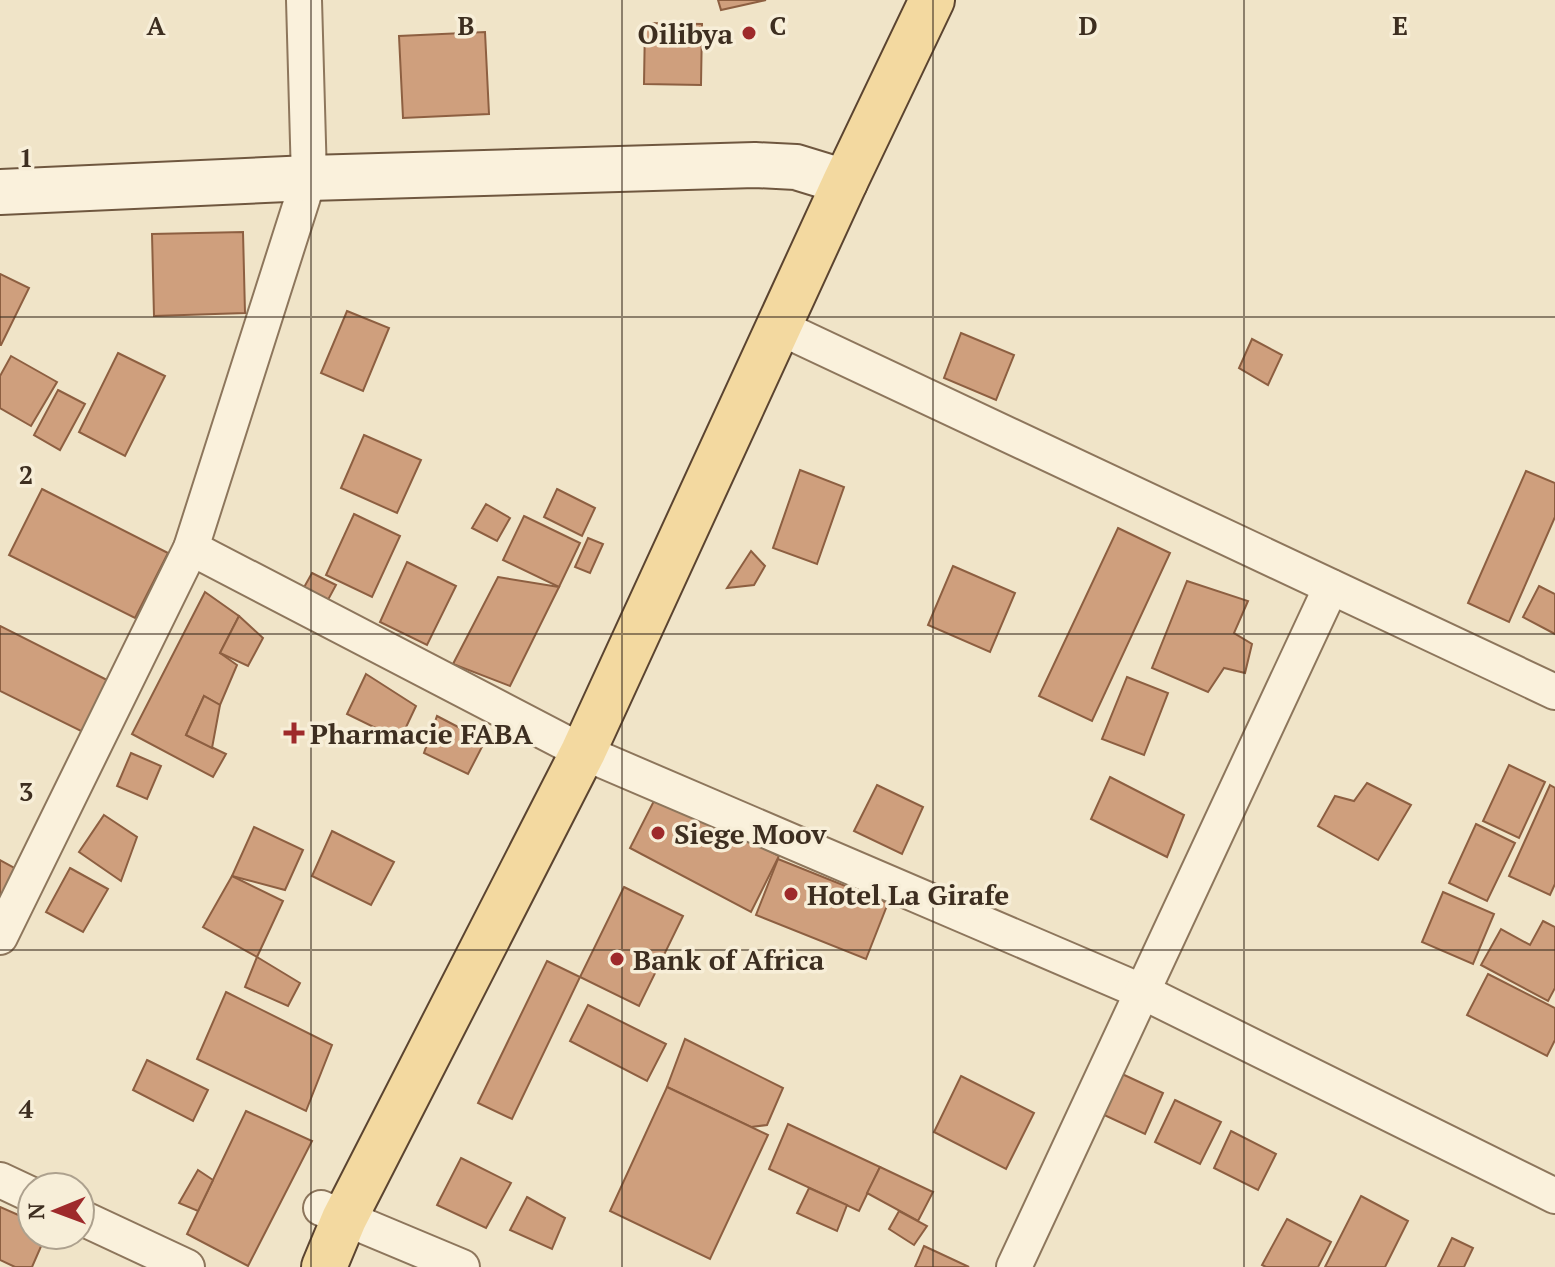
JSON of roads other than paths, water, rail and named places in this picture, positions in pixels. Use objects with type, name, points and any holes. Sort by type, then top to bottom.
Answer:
[{"type":"main road","points":[[295,1267],[332,1214],[779,327],[830,178],[899,0]]},
{"type":"main road","points":[[570,746],[754,315],[932,0]]},
{"type":"main road","points":[[324,1267],[332,1214]]},
{"type":"street","points":[[0,937],[191,548],[309,178],[304,0]]},
{"type":"street","points":[[0,192],[309,178],[755,165],[796,167],[830,178]]},
{"type":"street","points":[[779,327],[1555,692]]},
{"type":"street","points":[[191,548],[570,746],[1143,992],[1555,1196]]},
{"type":"street","points":[[1014,1267],[1331,587]]},
{"type":"street","points":[[332,1214],[462,1267]]},
{"type":"street","points":[[96,1224],[187,1267]]},
{"type":"place","name":"Oilibya","points":[[749,33]]},
{"type":"place","name":"Pharmacie FABA","points":[[294,733]]},
{"type":"place","name":"Siege Moov","points":[[658,833]]},
{"type":"place","name":"Hotel La Girafe","points":[[791,894]]},
{"type":"place","name":"Bank of Africa","points":[[617,959]]}]
